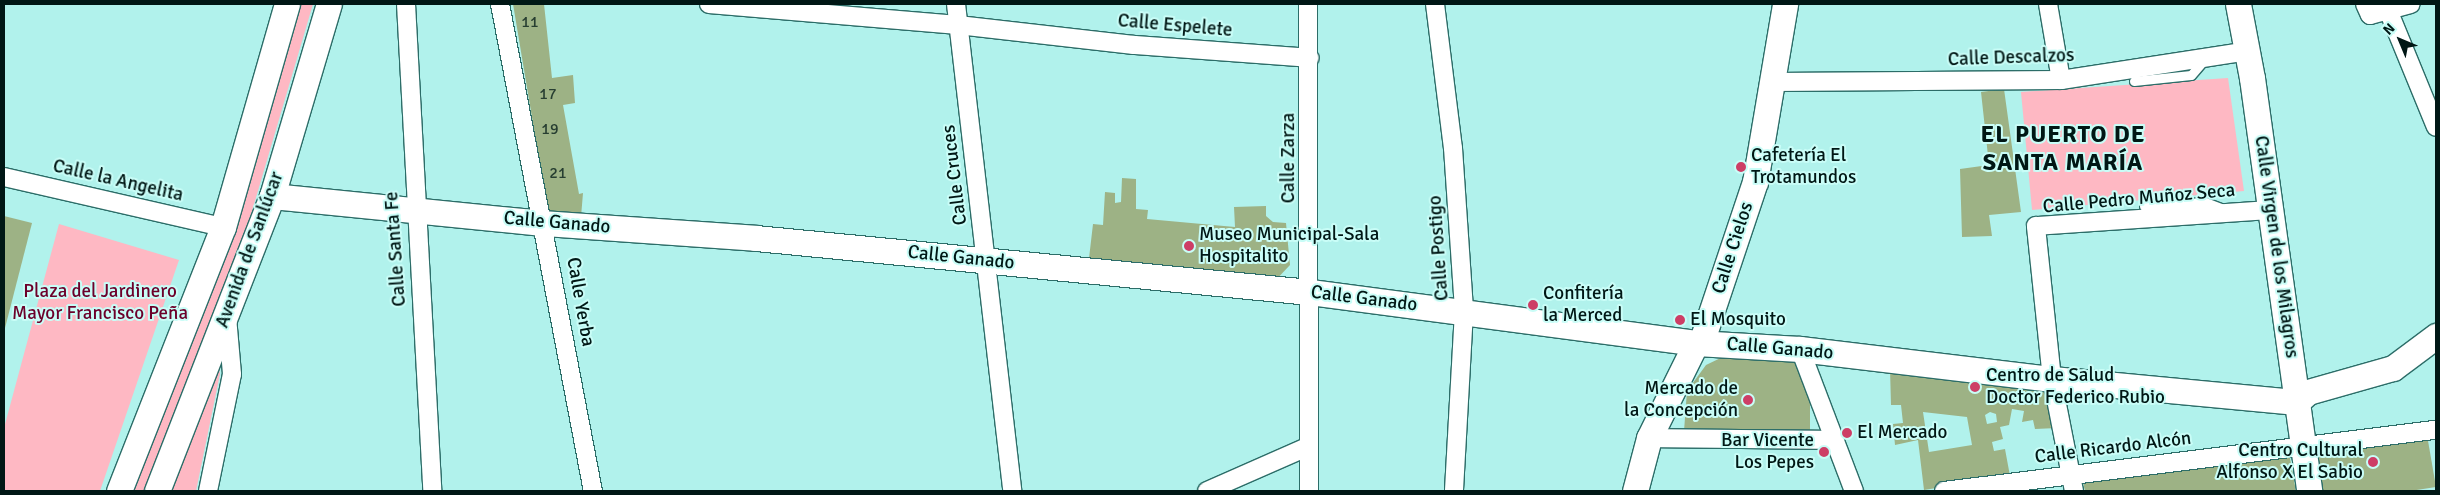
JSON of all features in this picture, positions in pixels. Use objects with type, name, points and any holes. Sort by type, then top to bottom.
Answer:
[{"type":"street","name":"Avenida de Sanlúcar","points":[[119,491],[224,227],[287,4]]},
{"type":"street","name":"Avenida de Sanlúcar","points":[[157,491],[272,196],[329,4]]},
{"type":"street","name":"Calle Santa Fe","points":[[406,4],[415,210],[432,491]]},
{"type":"street","name":"Calle Yerba","points":[[500,4],[593,491]]},
{"type":"street","name":"Calle Espelete","points":[[709,4],[958,24],[1134,45],[1310,58]]},
{"type":"street","name":"Calle Cruces","points":[[956,4],[1012,491]]},
{"type":"street","name":"Calle Zarza","points":[[1308,4],[1310,58],[1310,292],[1307,447],[1309,491]]},
{"type":"street","name":"Calle Postigo","points":[[1435,4],[1453,148],[1464,311],[1454,491]]},
{"type":"street","name":"Calle Cielos","points":[[1635,491],[1649,438],[1698,343],[1754,182],[1785,4]]},
{"type":"street","points":[[2048,4],[2061,80]]},
{"type":"street","name":"Calle Virgen de los Milagros","points":[[2238,4],[2248,51],[2308,491]]},
{"type":"street","points":[[2365,4],[2370,15],[2410,4]]},
{"type":"street","points":[[2388,10],[2436,127]]},
{"type":"street","name":"Calle Descalzos","points":[[1772,82],[2061,80],[2248,51]]},
{"type":"street","name":"Calle la Angelita","points":[[4,177],[224,227]]},
{"type":"street","name":"Calle Ganado","points":[[272,196],[543,222],[756,238],[1310,292],[1698,343],[1800,349],[2052,380],[2297,402]]},
{"type":"street","name":"Calle Pedro Muñoz Seca","points":[[2074,491],[2052,380],[2036,226],[2270,210]]},
{"type":"street","points":[[208,491],[232,374],[227,314]]},
{"type":"street","points":[[2297,402],[2308,392],[2392,368],[2436,336]]},
{"type":"street","points":[[1800,349],[1832,440],[1854,491]]},
{"type":"street","name":"Calle Ricardo Alcón","points":[[1944,491],[2436,430]]},
{"type":"street","points":[[1649,438],[1832,440]]},
{"type":"street","points":[[1207,491],[1307,447]]},
{"type":"lane","points":[[2134,81],[2191,75],[2206,58]]},
{"type":"lane","points":[[2144,206],[2205,202],[2233,212]]},
{"type":"green space","points":[[296,4],[313,4],[247,228],[145,491],[129,491]]},
{"type":"green space","points":[[2228,78],[2244,191],[2032,210],[2021,92]]},
{"type":"green space","name":"Plaza del Jardinero Mayor Francisco Peña","points":[[59,224],[179,260],[100,491],[4,491],[4,428]]},
{"type":"green space","points":[[218,362],[220,374],[196,491],[170,491]]},
{"type":"building","points":[[513,4],[544,4],[552,78],[573,75],[575,103],[563,105],[579,194],[583,193],[581,217],[548,213]]},
{"type":"building","points":[[2004,89],[2021,212],[1989,215],[1992,236],[1962,237],[1960,169],[1989,165],[1981,92]]},
{"type":"building","name":"Museo Municipal-Sala Hospitalito","points":[[1122,178],[1136,179],[1136,209],[1148,210],[1147,219],[1235,227],[1234,207],[1266,206],[1266,216],[1273,222],[1286,223],[1290,265],[1272,284],[1088,267],[1093,224],[1103,225],[1105,192],[1115,193],[1115,203],[1121,202]]},
{"type":"building","points":[[4,216],[32,223],[4,332]]},
{"type":"building","name":"Mercado de la Concepción","points":[[1731,353],[1786,361],[1789,357],[1801,366],[1798,371],[1810,393],[1810,435],[1684,431],[1687,391],[1706,365]]},
{"type":"building","points":[[1890,369],[2049,388],[2057,428],[2035,429],[2033,420],[2022,422],[2024,411],[2012,409],[2009,425],[2000,427],[2003,439],[1992,442],[1994,451],[2005,449],[2010,476],[1924,490],[1918,440],[1895,445],[1893,424],[1903,423],[1901,405],[1891,405]],"holes":[[[1923,412],[1967,417],[1972,445],[1929,452]],[[1990,412],[1996,414],[1997,422],[1987,424],[1985,415]]]},
{"type":"building","name":"Centro Cultural Alfonso X El Sabio","points":[[2427,435],[2436,487],[2410,491],[2320,491],[2313,450]]},
{"type":"building","points":[[2289,453],[2296,491],[2085,491],[2082,478]]},
{"type":"place","name":"Cafetería El Trotamundos","points":[[1741,167]]},
{"type":"place","name":"Museo Municipal-Sala Hospitalito","points":[[1189,246]]},
{"type":"place","name":"Confitería la Merced","points":[[1533,305]]},
{"type":"place","name":"El Mosquito","points":[[1680,320]]},
{"type":"place","name":"Centro de Salud Doctor Federico Rubio","points":[[1975,387]]},
{"type":"place","name":"Mercado de la Concepción","points":[[1748,400]]},
{"type":"place","name":"El Mercado","points":[[1847,433]]},
{"type":"place","name":"Bar Vicente Los Pepes","points":[[1824,452]]},
{"type":"place","name":"Centro Cultural Alfonso X El Sabio","points":[[2373,462]]},
{"type":"district","name":"EL PUERTO DE SANTA MARÍA","points":[[2063,149]]}]
